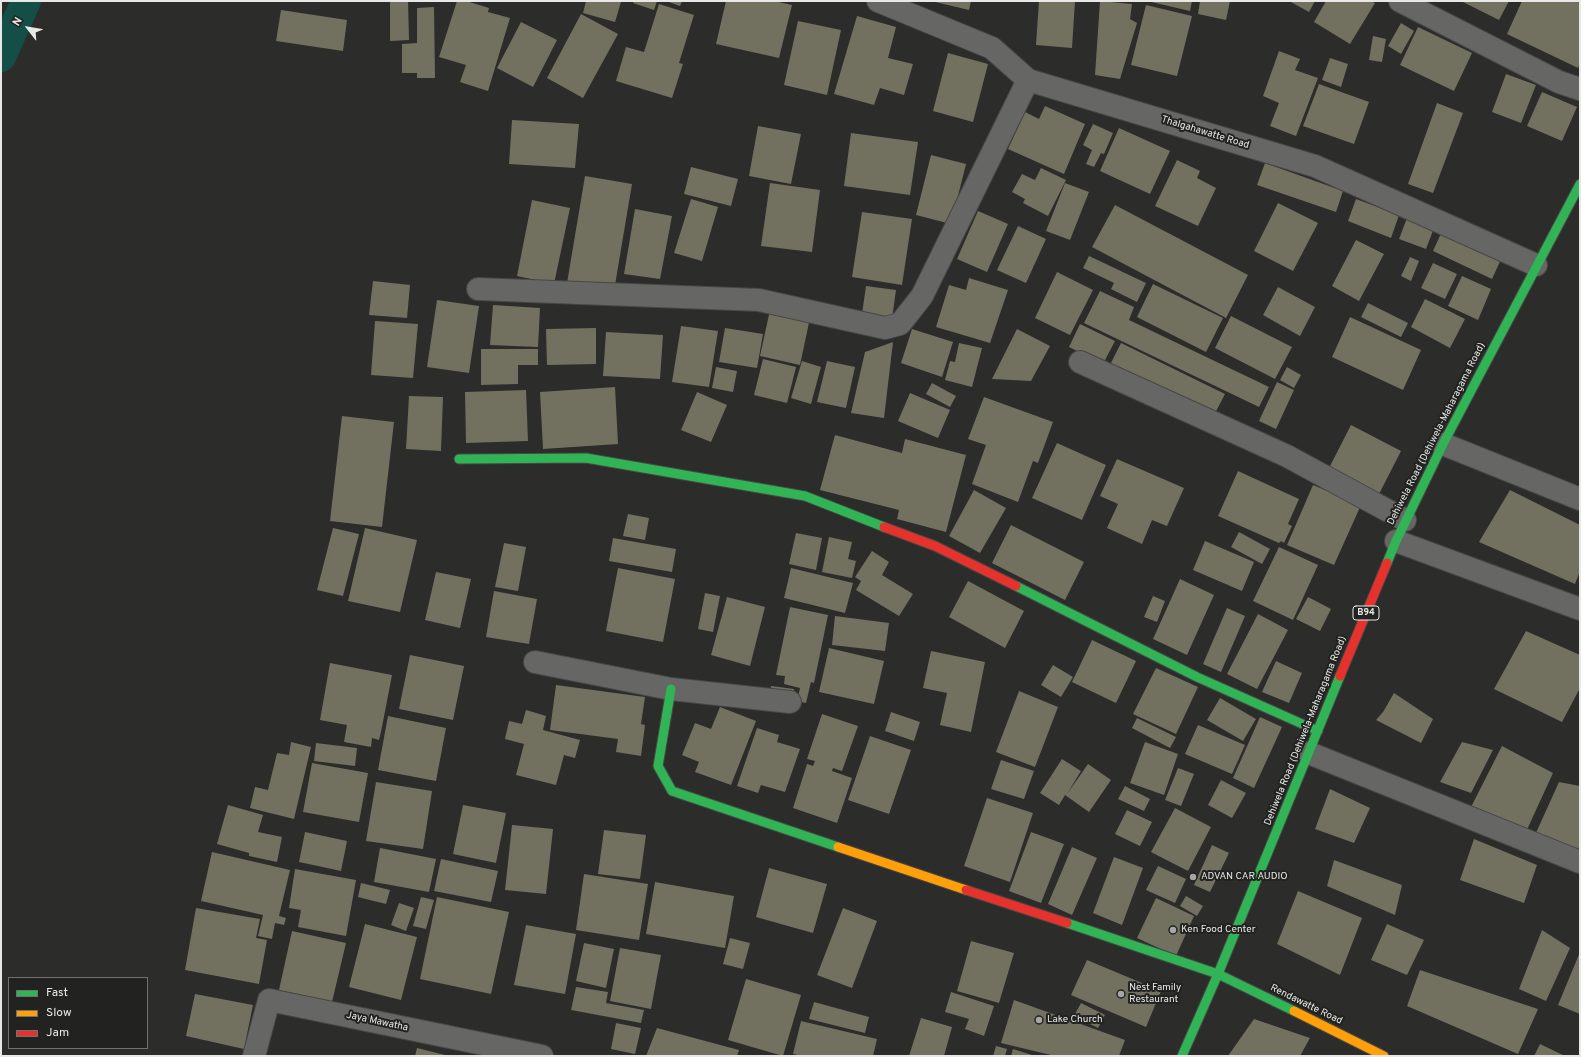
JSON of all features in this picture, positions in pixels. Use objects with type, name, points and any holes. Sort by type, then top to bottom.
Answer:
[{"type":"street","name":"Thalgahawatte Road","points":[[878,1],[992,48],[1028,80],[1315,166],[1536,265]]},
{"type":"street","points":[[1400,1],[1559,82],[1580,89]]},
{"type":"street","points":[[478,289],[759,300],[885,328],[900,324],[922,296],[1028,80]]},
{"type":"street","name":"Dehiwela Road (Dehiwela-Maharagama Road)","points":[[1182,1056],[1218,974],[1405,520],[1536,265],[1580,184]]},
{"type":"street","points":[[1080,362],[1287,456],[1405,520]]},
{"type":"street","points":[[1443,444],[1580,499]]},
{"type":"street","points":[[458,459],[586,458],[805,496],[935,546],[1197,677],[1318,731]]},
{"type":"street","points":[[1396,541],[1580,609]]},
{"type":"street","points":[[536,662],[671,689],[790,702]]},
{"type":"street","name":"Rendawatte Road","points":[[671,689],[658,766],[672,791],[1218,974],[1384,1056]]},
{"type":"street","points":[[1309,753],[1580,862]]},
{"type":"street","name":"Jaya Mawatha","points":[[254,1056],[269,1000],[542,1056]]},
{"type":"building","points":[[390,1],[408,1],[409,40],[390,41]]},
{"type":"building","points":[[457,1],[466,1],[489,8],[488,12],[510,18],[488,91],[460,82],[466,65],[439,57]]},
{"type":"building","points":[[586,1],[621,2],[615,22],[583,13]]},
{"type":"building","points":[[634,1],[657,1],[654,10],[633,3]]},
{"type":"building","points":[[666,1],[682,1],[680,6]]},
{"type":"building","points":[[726,1],[774,1],[792,5],[779,58],[716,44]]},
{"type":"building","points":[[931,1],[971,1],[969,10]]},
{"type":"building","points":[[1039,1],[1075,1],[1072,48],[1036,45]]},
{"type":"building","points":[[1100,1],[1132,4],[1130,19],[1137,23],[1120,79],[1095,75]]},
{"type":"building","points":[[1147,1],[1192,1],[1190,11]]},
{"type":"building","points":[[1200,1],[1230,1],[1226,20],[1198,14]]},
{"type":"building","points":[[1289,1],[1315,1],[1309,12]]},
{"type":"building","points":[[1326,1],[1371,1],[1375,3],[1350,44],[1314,22]]},
{"type":"building","points":[[1461,1],[1509,1],[1499,20]]},
{"type":"building","points":[[1522,1],[1580,1],[1580,63],[1578,68],[1507,34]]},
{"type":"building","points":[[659,4],[694,15],[679,63],[683,64],[672,98],[616,81],[626,47],[644,52]]},
{"type":"building","points":[[1146,5],[1192,16],[1177,76],[1131,65]]},
{"type":"building","points":[[434,7],[435,78],[417,78],[417,73],[402,73],[402,44],[417,43],[417,8]]},
{"type":"building","points":[[281,10],[347,20],[343,51],[276,41]]},
{"type":"building","points":[[581,14],[618,34],[583,98],[547,78]]},
{"type":"building","points":[[857,16],[896,27],[888,58],[913,64],[904,95],[880,88],[874,105],[834,94]]},
{"type":"building","points":[[798,21],[841,30],[827,95],[784,85]]},
{"type":"building","points":[[521,22],[557,40],[533,87],[497,68]]},
{"type":"building","points":[[1401,23],[1414,31],[1401,54],[1388,46]]},
{"type":"building","points":[[1418,27],[1472,53],[1454,91],[1400,65]]},
{"type":"building","points":[[1373,36],[1386,39],[1382,62],[1369,60]]},
{"type":"building","points":[[1279,51],[1300,59],[1295,70],[1318,78],[1296,136],[1270,126],[1279,103],[1263,96]]},
{"type":"building","points":[[948,53],[988,64],[973,122],[933,111]]},
{"type":"building","points":[[1330,58],[1348,64],[1341,87],[1322,80]]},
{"type":"building","points":[[1506,74],[1536,85],[1521,123],[1492,112]]},
{"type":"building","points":[[1319,84],[1369,102],[1354,144],[1303,126]]},
{"type":"building","points":[[1542,92],[1577,107],[1562,141],[1527,126]]},
{"type":"building","points":[[1437,103],[1463,113],[1433,193],[1408,184]]},
{"type":"building","points":[[1045,106],[1085,124],[1064,174],[1008,149],[1025,112],[1039,119]]},
{"type":"building","points":[[512,120],[579,124],[575,168],[509,164]]},
{"type":"building","points":[[1093,124],[1113,133],[1104,154],[1101,153],[1094,167],[1086,164],[1092,150],[1083,145]]},
{"type":"building","points":[[758,126],[801,134],[791,184],[749,176]]},
{"type":"building","points":[[1119,128],[1170,151],[1150,194],[1100,171]]},
{"type":"building","points":[[851,133],[918,142],[910,195],[844,186]]},
{"type":"building","points":[[931,155],[966,164],[951,224],[916,215]]},
{"type":"building","points":[[1177,160],[1200,171],[1197,178],[1216,188],[1198,226],[1155,206]]},
{"type":"building","points":[[1265,163],[1343,191],[1336,212],[1257,185]]},
{"type":"building","points":[[691,167],[738,179],[731,206],[684,194]]},
{"type":"building","points":[[1041,168],[1066,180],[1048,216],[1023,203],[1025,199],[1012,192],[1022,174],[1035,180]]},
{"type":"building","points":[[585,176],[632,184],[614,291],[567,283]]},
{"type":"building","points":[[770,183],[820,190],[812,252],[761,246]]},
{"type":"building","points":[[1065,183],[1089,192],[1070,240],[1046,231]]},
{"type":"building","points":[[691,199],[718,207],[702,261],[674,253]]},
{"type":"building","points":[[1356,199],[1399,215],[1391,238],[1348,221]]},
{"type":"building","points":[[532,200],[570,208],[554,284],[517,276]]},
{"type":"building","points":[[1278,203],[1318,223],[1293,271],[1254,251]]},
{"type":"building","points":[[1115,205],[1248,275],[1226,318],[1092,247]]},
{"type":"building","points":[[635,209],[672,216],[660,279],[624,274]]},
{"type":"building","points":[[978,211],[1008,224],[987,272],[957,259]]},
{"type":"building","points":[[862,212],[912,219],[902,285],[852,277]]},
{"type":"building","points":[[1407,218],[1434,228],[1426,249],[1399,239]]},
{"type":"building","points":[[1018,226],[1046,239],[1026,283],[997,270]]},
{"type":"building","points":[[1444,227],[1503,255],[1492,279],[1433,251]]},
{"type":"building","points":[[1356,240],[1384,254],[1359,301],[1332,286]]},
{"type":"building","points":[[1089,256],[1146,283],[1137,302],[1111,289],[1114,283],[1083,268]]},
{"type":"building","points":[[1410,257],[1419,261],[1411,281],[1401,276]]},
{"type":"building","points":[[1433,263],[1457,274],[1445,299],[1421,288]]},
{"type":"building","points":[[1057,272],[1093,290],[1070,335],[1035,318]]},
{"type":"building","points":[[1462,276],[1491,289],[1478,320],[1448,306]]},
{"type":"building","points":[[969,278],[1008,290],[990,343],[936,327],[949,285],[966,290]]},
{"type":"building","points":[[373,281],[410,285],[407,318],[369,315]]},
{"type":"building","points":[[1153,284],[1223,318],[1206,352],[1137,317]]},
{"type":"building","points":[[866,286],[896,290],[892,319],[862,314]]},
{"type":"building","points":[[1278,287],[1315,307],[1300,336],[1263,315]]},
{"type":"building","points":[[1100,291],[1134,307],[1129,320],[1269,387],[1259,407],[1084,323]]},
{"type":"building","points":[[1425,299],[1465,319],[1450,348],[1411,327]]},
{"type":"building","points":[[437,300],[479,306],[469,373],[427,367]]},
{"type":"building","points":[[1368,303],[1408,323],[1401,337],[1361,317]]},
{"type":"building","points":[[493,305],[540,308],[538,347],[490,345]]},
{"type":"building","points":[[770,310],[810,318],[800,365],[760,356]]},
{"type":"building","points":[[1231,316],[1292,347],[1275,379],[1215,348]]},
{"type":"building","points":[[1350,317],[1421,350],[1403,390],[1332,357]]},
{"type":"building","points":[[375,321],[418,324],[413,378],[371,375]]},
{"type":"building","points":[[1080,324],[1115,341],[1103,364],[1069,347]]},
{"type":"building","points":[[681,326],[718,331],[709,387],[672,382]]},
{"type":"building","points":[[596,328],[596,364],[547,365],[546,329]]},
{"type":"building","points":[[725,328],[763,334],[757,368],[719,362]]},
{"type":"building","points":[[912,329],[953,342],[942,377],[901,363]]},
{"type":"building","points":[[1017,329],[1050,346],[1031,381],[992,379]]},
{"type":"building","points":[[606,332],[663,335],[660,379],[603,376]]},
{"type":"building","points":[[893,342],[884,418],[851,413],[865,352]]},
{"type":"building","points":[[959,343],[982,348],[972,387],[945,380],[950,361],[955,362]]},
{"type":"building","points":[[1121,343],[1225,394],[1213,417],[1109,367]]},
{"type":"building","points":[[481,349],[538,349],[538,365],[518,365],[518,384],[481,385]]},
{"type":"building","points":[[763,359],[796,367],[787,403],[754,395]]},
{"type":"building","points":[[802,361],[821,367],[811,404],[791,398]]},
{"type":"building","points":[[827,361],[855,367],[846,408],[817,402]]},
{"type":"building","points":[[716,367],[737,371],[733,392],[712,388]]},
{"type":"building","points":[[1287,367],[1301,375],[1294,388],[1280,380]]},
{"type":"building","points":[[1277,382],[1294,390],[1276,429],[1259,421]]},
{"type":"building","points":[[932,383],[956,396],[950,407],[926,394]]},
{"type":"building","points":[[615,387],[618,444],[543,449],[540,392]]},
{"type":"building","points":[[526,390],[528,441],[466,443],[465,392]]},
{"type":"building","points":[[697,392],[727,405],[711,442],[681,430]]},
{"type":"building","points":[[910,393],[950,410],[938,438],[898,421]]},
{"type":"building","points":[[409,396],[443,397],[441,451],[406,449]]},
{"type":"building","points":[[984,397],[1053,422],[1038,463],[1033,461],[1018,502],[972,484],[986,445],[968,439]]},
{"type":"building","points":[[342,416],[394,422],[382,527],[330,521]]},
{"type":"building","points":[[1351,425],[1401,451],[1378,496],[1328,470]]},
{"type":"building","points":[[835,435],[902,453],[905,439],[966,455],[946,532],[897,519],[899,510],[820,490]]},
{"type":"building","points":[[1057,443],[1106,465],[1082,520],[1032,498]]},
{"type":"building","points":[[1117,459],[1184,488],[1167,526],[1152,520],[1142,544],[1107,528],[1118,504],[1100,496]]},
{"type":"building","points":[[1238,471],[1299,499],[1288,524],[1292,526],[1284,543],[1281,541],[1279,543],[1218,516]]},
{"type":"building","points":[[1313,485],[1361,505],[1334,565],[1287,545]]},
{"type":"building","points":[[974,490],[1006,508],[980,553],[949,536]]},
{"type":"building","points":[[1510,490],[1580,525],[1580,571],[1575,584],[1479,542]]},
{"type":"building","points":[[628,514],[649,518],[645,540],[623,536]]},
{"type":"building","points":[[1011,525],[1084,562],[1065,600],[992,563]]},
{"type":"building","points":[[333,528],[359,534],[343,596],[317,590]]},
{"type":"building","points":[[365,528],[417,540],[400,612],[348,601]]},
{"type":"building","points":[[1239,532],[1270,549],[1262,564],[1231,547]]},
{"type":"building","points":[[796,533],[822,538],[816,570],[789,564]]},
{"type":"building","points":[[829,537],[852,542],[848,559],[856,561],[852,578],[822,572]]},
{"type":"building","points":[[613,538],[676,549],[672,572],[609,561]]},
{"type":"building","points":[[1205,541],[1254,562],[1242,591],[1193,570]]},
{"type":"building","points":[[504,543],[526,547],[518,591],[495,587]]},
{"type":"building","points":[[1279,547],[1318,565],[1293,620],[1253,601]]},
{"type":"building","points":[[872,551],[889,562],[882,575],[913,594],[899,616],[856,590],[861,581],[855,577]]},
{"type":"building","points":[[618,568],[675,579],[663,642],[606,631]]},
{"type":"building","points":[[791,568],[853,583],[845,613],[784,598]]},
{"type":"building","points":[[436,572],[471,579],[460,628],[425,620]]},
{"type":"building","points":[[1180,579],[1214,595],[1187,655],[1153,639]]},
{"type":"building","points":[[968,581],[1024,611],[1005,648],[949,617]]},
{"type":"building","points":[[494,591],[537,599],[529,644],[486,637]]},
{"type":"building","points":[[705,593],[720,596],[713,632],[698,629]]},
{"type":"building","points":[[1153,596],[1165,601],[1157,622],[1144,617]]},
{"type":"building","points":[[727,597],[765,607],[750,666],[711,655]]},
{"type":"building","points":[[1308,597],[1331,609],[1320,631],[1296,619]]},
{"type":"building","points":[[790,607],[828,615],[814,683],[811,682],[806,703],[797,701],[800,688],[784,684],[785,676],[776,675]]},
{"type":"building","points":[[1227,608],[1245,616],[1221,672],[1203,664]]},
{"type":"building","points":[[1258,614],[1288,630],[1257,689],[1227,674]]},
{"type":"building","points":[[835,616],[889,623],[885,651],[832,645]]},
{"type":"building","points":[[1526,631],[1580,655],[1580,688],[1562,722],[1494,689]]},
{"type":"building","points":[[1092,640],[1136,661],[1116,703],[1072,682]]},
{"type":"building","points":[[829,648],[884,661],[874,704],[819,692]]},
{"type":"building","points":[[931,651],[985,662],[971,732],[940,725],[947,693],[923,688]]},
{"type":"building","points":[[410,655],[464,666],[453,720],[399,709]]},
{"type":"building","points":[[1276,661],[1302,673],[1289,703],[1262,692]]},
{"type":"building","points":[[330,663],[392,675],[379,740],[372,738],[371,747],[344,742],[347,725],[320,720]]},
{"type":"building","points":[[1053,665],[1073,677],[1061,697],[1041,685]]},
{"type":"building","points":[[1156,668],[1198,687],[1176,734],[1133,714]]},
{"type":"building","points":[[556,685],[645,697],[641,724],[645,725],[641,756],[616,752],[618,739],[550,730]]},
{"type":"building","points":[[771,686],[794,689],[792,700],[770,697]]},
{"type":"building","points":[[1019,691],[1058,707],[1035,767],[996,752]]},
{"type":"building","points":[[1394,693],[1433,719],[1421,743],[1376,720],[1383,712]]},
{"type":"building","points":[[1220,698],[1256,719],[1243,741],[1207,720]]},
{"type":"building","points":[[720,707],[756,721],[731,785],[695,772],[699,762],[682,755],[695,723],[711,729]]},
{"type":"building","points":[[526,710],[546,716],[543,730],[580,740],[575,758],[564,755],[556,785],[516,775],[524,744],[505,739],[509,721],[522,724]]},
{"type":"building","points":[[891,712],[920,722],[914,741],[885,731]]},
{"type":"building","points":[[822,714],[858,726],[842,771],[833,768],[832,771],[852,778],[837,823],[793,808],[807,764],[813,766],[815,761],[807,759]]},
{"type":"building","points":[[388,716],[446,728],[436,781],[378,770]]},
{"type":"building","points":[[1260,717],[1282,727],[1254,788],[1233,778]]},
{"type":"building","points":[[1137,718],[1176,737],[1170,748],[1132,728]]},
{"type":"building","points":[[1198,725],[1245,745],[1232,774],[1185,754]]},
{"type":"building","points":[[757,728],[779,735],[777,742],[800,749],[785,792],[761,785],[758,793],[737,786]]},
{"type":"building","points":[[870,736],[911,750],[889,814],[848,800]]},
{"type":"building","points":[[291,742],[311,747],[294,819],[250,808],[255,787],[268,790],[277,753],[289,755]]},
{"type":"building","points":[[1145,742],[1178,754],[1164,795],[1130,783]]},
{"type":"building","points":[[1462,742],[1493,750],[1471,793],[1440,782]]},
{"type":"building","points":[[316,743],[357,748],[355,766],[314,761]]},
{"type":"building","points":[[1502,746],[1553,773],[1525,834],[1469,811]]},
{"type":"building","points":[[1062,759],[1081,771],[1067,794],[1088,764],[1111,780],[1089,812],[1065,795],[1059,805],[1040,793]]},
{"type":"building","points":[[1001,760],[1034,771],[1024,799],[991,789]]},
{"type":"building","points":[[312,763],[368,773],[359,822],[303,812]]},
{"type":"building","points":[[1178,768],[1194,774],[1181,806],[1165,800]]},
{"type":"building","points":[[1221,780],[1246,793],[1232,818],[1208,805]]},
{"type":"building","points":[[376,782],[432,791],[423,849],[366,841]]},
{"type":"building","points":[[1559,782],[1580,786],[1580,846],[1577,851],[1535,835]]},
{"type":"building","points":[[1125,786],[1150,799],[1144,811],[1118,799]]},
{"type":"building","points":[[1330,789],[1370,808],[1354,843],[1315,829]]},
{"type":"building","points":[[987,798],[1033,813],[1010,882],[964,866]]},
{"type":"building","points":[[228,805],[263,815],[258,832],[282,837],[277,862],[249,856],[249,853],[217,844]]},
{"type":"building","points":[[463,805],[506,813],[496,863],[453,854]]},
{"type":"building","points":[[1175,808],[1211,827],[1188,871],[1151,852]]},
{"type":"building","points":[[1127,810],[1152,822],[1140,846],[1115,834]]},
{"type":"building","points":[[512,825],[553,829],[546,894],[505,890]]},
{"type":"building","points":[[604,830],[646,835],[640,879],[598,874]]},
{"type":"building","points":[[305,832],[347,841],[341,871],[299,862]]},
{"type":"building","points":[[1031,832],[1064,844],[1041,903],[1009,891]]},
{"type":"building","points":[[1474,839],[1537,865],[1524,903],[1460,880]]},
{"type":"building","points":[[1212,845],[1229,853],[1210,892],[1194,885]]},
{"type":"building","points":[[1072,847],[1097,858],[1072,915],[1048,904]]},
{"type":"building","points":[[380,848],[436,859],[429,892],[374,882]]},
{"type":"building","points":[[212,852],[290,870],[279,916],[286,918],[284,925],[275,923],[272,939],[258,936],[263,915],[201,901]]},
{"type":"building","points":[[1114,857],[1143,868],[1122,925],[1093,913]]},
{"type":"building","points":[[441,859],[498,871],[491,902],[434,891]]},
{"type":"building","points":[[1334,860],[1402,885],[1395,915],[1327,886]]},
{"type":"building","points":[[1158,866],[1186,879],[1175,903],[1146,890]]},
{"type":"building","points":[[769,868],[827,884],[813,933],[756,917]]},
{"type":"building","points":[[295,869],[356,880],[346,936],[298,927],[301,910],[289,908]]},
{"type":"building","points":[[584,874],[648,884],[639,940],[576,930]]},
{"type":"building","points":[[655,882],[734,896],[725,948],[646,934]]},
{"type":"building","points":[[361,883],[390,890],[386,904],[358,897]]},
{"type":"building","points":[[1298,891],[1362,918],[1340,975],[1277,944]]},
{"type":"building","points":[[1186,896],[1203,906],[1197,916],[1180,906]]},
{"type":"building","points":[[421,897],[434,900],[426,929],[413,926]]},
{"type":"building","points":[[437,897],[509,912],[491,994],[420,979]]},
{"type":"building","points":[[1156,898],[1194,916],[1176,956],[1137,938]]},
{"type":"building","points":[[399,903],[414,908],[406,931],[391,925]]},
{"type":"building","points":[[196,908],[260,919],[256,938],[267,940],[259,984],[185,970]]},
{"type":"building","points":[[843,908],[877,921],[852,988],[817,975]]},
{"type":"building","points":[[365,924],[417,937],[401,1000],[349,987]]},
{"type":"building","points":[[1387,924],[1424,940],[1407,975],[1371,960]]},
{"type":"building","points":[[526,925],[576,934],[565,994],[514,985]]},
{"type":"building","points":[[1542,930],[1570,948],[1546,1001],[1519,989]]},
{"type":"building","points":[[292,931],[346,943],[332,1002],[279,990]]},
{"type":"building","points":[[730,938],[750,943],[743,969],[723,964]]},
{"type":"building","points":[[971,941],[1014,953],[999,1003],[957,991]]},
{"type":"building","points":[[584,943],[614,949],[606,988],[576,981]]},
{"type":"building","points":[[620,948],[661,955],[651,1009],[610,1001]]},
{"type":"building","points":[[1580,952],[1580,1014],[1558,1005]]},
{"type":"building","points":[[1087,960],[1161,991],[1146,1027],[1071,995]]},
{"type":"building","points":[[1420,970],[1538,1009],[1518,1054],[1407,1006]]},
{"type":"building","points":[[746,979],[801,995],[783,1056],[728,1040]]},
{"type":"building","points":[[576,987],[608,992],[606,1003],[644,1010],[641,1023],[571,1010]]},
{"type":"building","points":[[951,992],[994,1006],[984,1036],[965,1029],[969,1019],[945,1012]]},
{"type":"building","points":[[195,994],[253,1005],[244,1049],[186,1036]]},
{"type":"building","name":"Lake Church","points":[[1014,1000],[1125,1040],[1119,1056],[1055,1056],[1001,1043]]},
{"type":"building","points":[[814,1002],[869,1017],[865,1033],[809,1019]]},
{"type":"building","points":[[1081,1003],[1105,1015],[1098,1028],[1074,1016]]},
{"type":"building","points":[[921,1018],[952,1027],[944,1056],[909,1056]]},
{"type":"building","points":[[1254,1019],[1310,1038],[1300,1056],[1228,1056]]},
{"type":"building","points":[[801,1021],[877,1039],[873,1056],[803,1056],[793,1054]]},
{"type":"building","points":[[616,1023],[641,1028],[635,1054],[611,1049]]},
{"type":"building","points":[[657,1028],[739,1050],[737,1056],[646,1056]]},
{"type":"building","points":[[1540,1044],[1565,1056],[1534,1056]]},
{"type":"building","points":[[996,1046],[1007,1049],[1005,1056],[993,1056]]},
{"type":"building","points":[[417,1048],[445,1055],[445,1056],[415,1056]]},
{"type":"building","points":[[1013,1049],[1035,1056],[1011,1056]]},
{"type":"waterway","points":[[1,57],[26,1]]},
{"type":"traffic: fast","points":[[1387,563],[1396,541],[1443,444],[1580,184]]},
{"type":"traffic: fast","points":[[459,459],[586,458],[805,496],[884,527]]},
{"type":"traffic: fast","points":[[1016,586],[1197,677],[1318,731]]},
{"type":"traffic: fast","points":[[1182,1056],[1218,974],[1340,676]]},
{"type":"traffic: fast","points":[[671,689],[658,766],[672,791],[838,847]]},
{"type":"traffic: fast","points":[[1067,923],[1218,974],[1294,1011]]},
{"type":"traffic: slow","points":[[838,847],[966,890]]},
{"type":"traffic: slow","points":[[1294,1011],[1384,1056]]},
{"type":"traffic: jam","points":[[884,527],[935,546],[1016,586]]},
{"type":"traffic: jam","points":[[1340,676],[1387,563]]},
{"type":"traffic: jam","points":[[966,890],[1067,923]]},
{"type":"place","name":"ADVAN CAR AUDIO","points":[[1193,877]]},
{"type":"place","name":"Ken Food Center","points":[[1173,930]]},
{"type":"place","name":"Nest Family Restaurant","points":[[1121,994]]},
{"type":"place","name":"Lake Church","points":[[1039,1020]]}]
